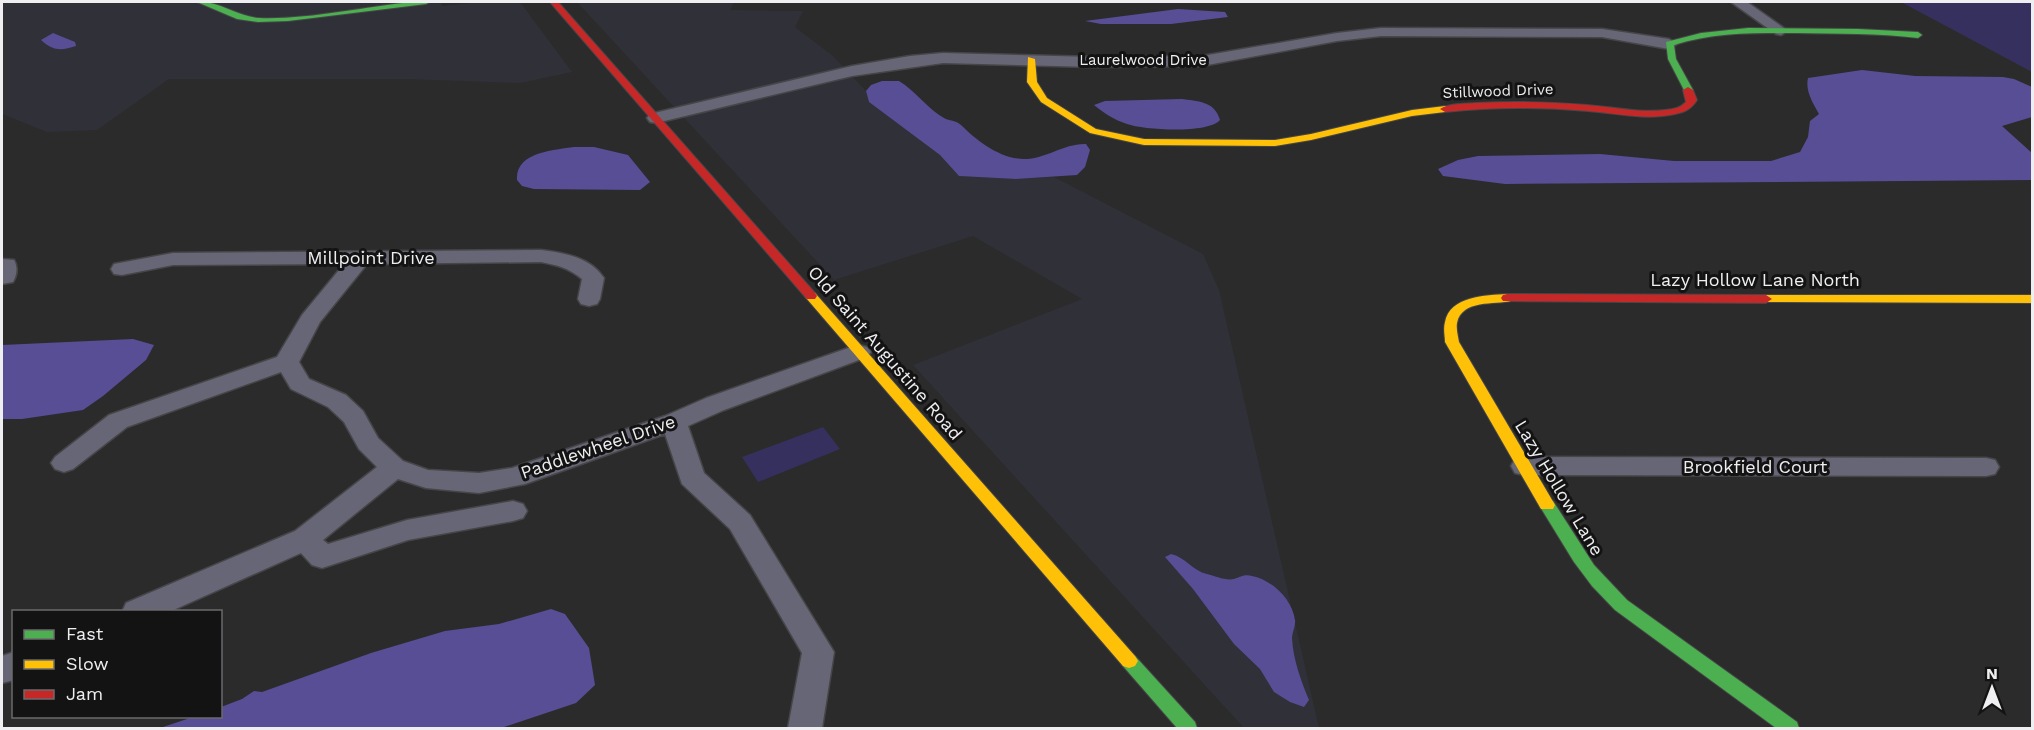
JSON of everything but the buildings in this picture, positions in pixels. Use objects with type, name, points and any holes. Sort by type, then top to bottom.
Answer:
[{"type":"street","points":[[201,2],[240,17],[258,20],[288,19],[426,2]]},
{"type":"street","name":"Old Saint Augustine Road","points":[[555,2],[1188,729]]},
{"type":"street","points":[[1738,2],[1781,31]]},
{"type":"street","points":[[1669,44],[1705,32],[1889,30],[1918,34]]},
{"type":"street","name":"Laurelwood Drive","points":[[656,118],[879,65],[943,58],[1202,62],[1336,36],[1381,32],[1602,33],[1669,44]]},
{"type":"street","name":"Stillwood Drive","points":[[1031,59],[1032,82],[1036,91],[1044,100],[1093,131],[1144,142],[1255,144],[1311,137],[1412,113],[1467,106],[1537,105],[1655,112],[1678,111],[1689,106],[1692,100],[1688,86],[1669,57],[1669,44]]},
{"type":"street","name":"Millpoint Drive","points":[[122,269],[173,259],[541,256],[561,258],[581,266],[593,278],[590,299]]},
{"type":"street","points":[[64,463],[118,421],[287,362],[295,341],[307,322],[361,258]]},
{"type":"street","points":[[2,265],[6,265],[5,278],[2,278]]},
{"type":"street","name":"Lazy Hollow Lane North","points":[[1477,301],[1498,298],[2032,299]]},
{"type":"street","name":"Lazy Hollow Lane","points":[[1477,301],[1460,309],[1451,323],[1452,342],[1580,562],[1597,583],[1621,605],[1790,729]]},
{"type":"street","name":"Paddlewheel Drive","points":[[287,362],[300,384],[337,401],[354,417],[368,443],[394,468],[426,478],[453,482],[488,481],[515,477],[674,422],[715,404],[859,352]]},
{"type":"street","points":[[674,422],[692,477],[740,522],[818,652],[806,729]]},
{"type":"street","name":"Brookfield Court","points":[[1524,466],[1986,467]]},
{"type":"street","points":[[142,610],[305,539],[394,468]]},
{"type":"street","points":[[305,539],[322,557],[407,530],[513,510]]},
{"type":"shaded area","points":[[2,2],[441,2],[442,6],[481,2],[520,2],[572,72],[520,83],[407,79],[169,79],[97,130],[47,132],[2,114]]},
{"type":"shaded area","points":[[577,2],[734,2],[730,10],[803,11],[795,27],[833,56],[866,91],[869,102],[940,155],[959,176],[1016,179],[1054,177],[1203,254],[1219,290],[1319,728],[1244,728],[913,365],[1082,299],[973,236],[834,280]]},
{"type":"shaded area","points":[[1901,2],[2032,2],[2032,72]]},
{"type":"shaded area","points":[[1178,9],[1225,12],[1228,17],[1171,24],[1101,24],[1085,21]]},
{"type":"shaded area","points":[[53,33],[75,42],[76,46],[57,49],[41,40]]},
{"type":"shaded area","points":[[1862,70],[1915,76],[2003,77],[2032,87],[2032,117],[2002,126],[2032,153],[2032,180],[1505,184],[1443,176],[1438,169],[1458,160],[1478,156],[1600,154],[1674,161],[1771,161],[1800,152],[1808,137],[1810,121],[1819,114],[1809,92],[1808,78]]},
{"type":"shaded area","points":[[882,81],[899,81],[939,115],[959,123],[981,142],[1006,156],[1024,159],[1040,157],[1078,144],[1086,144],[1090,150],[1085,167],[1077,175],[1016,179],[959,176],[940,155],[869,102],[866,91],[871,85]]},
{"type":"shaded area","points":[[1181,99],[1205,103],[1214,109],[1220,120],[1203,127],[1190,129],[1147,128],[1127,124],[1094,105],[1105,101]]},
{"type":"shaded area","points":[[594,147],[628,155],[650,182],[640,190],[534,189],[522,186],[517,180],[522,163],[529,158],[547,151]]},
{"type":"shaded area","points":[[133,339],[154,345],[146,360],[83,410],[22,419],[2,419],[2,345]]},
{"type":"shaded area","points":[[823,427],[840,449],[758,482],[742,457]]},
{"type":"shaded area","points":[[1171,554],[1202,572],[1231,579],[1252,576],[1274,586],[1280,592],[1290,605],[1295,620],[1292,638],[1294,654],[1309,700],[1304,707],[1274,692],[1260,669],[1234,644],[1193,589],[1165,557]]},
{"type":"shaded area","points":[[551,609],[565,614],[589,648],[595,685],[576,703],[501,728],[160,728],[190,718],[222,718],[222,707],[242,699],[254,691],[262,692],[371,653],[445,631],[499,624]]},
{"type":"traffic: fast","points":[[201,2],[240,17],[258,20],[288,19],[426,2]]},
{"type":"traffic: fast","points":[[1688,90],[1672,59],[1669,44],[1701,35],[1748,31],[1858,31],[1918,35]]},
{"type":"traffic: fast","points":[[1547,505],[1588,570],[1621,605],[1790,728]]},
{"type":"traffic: fast","points":[[1129,661],[1188,728]]},
{"type":"traffic: slow","points":[[1031,59],[1032,82],[1044,100],[1093,131],[1144,142],[1275,143],[1311,137],[1412,113],[1445,109]]},
{"type":"traffic: slow","points":[[811,296],[1129,661]]},
{"type":"traffic: slow","points":[[1507,298],[1474,302],[1459,309],[1451,322],[1452,342],[1547,505]]},
{"type":"traffic: slow","points":[[1766,299],[2032,299]]},
{"type":"traffic: jam","points":[[554,2],[811,296]]},
{"type":"traffic: jam","points":[[1445,109],[1534,105],[1657,114],[1678,111],[1687,107],[1692,100],[1688,90]]},
{"type":"traffic: jam","points":[[1507,298],[1766,299]]}]
